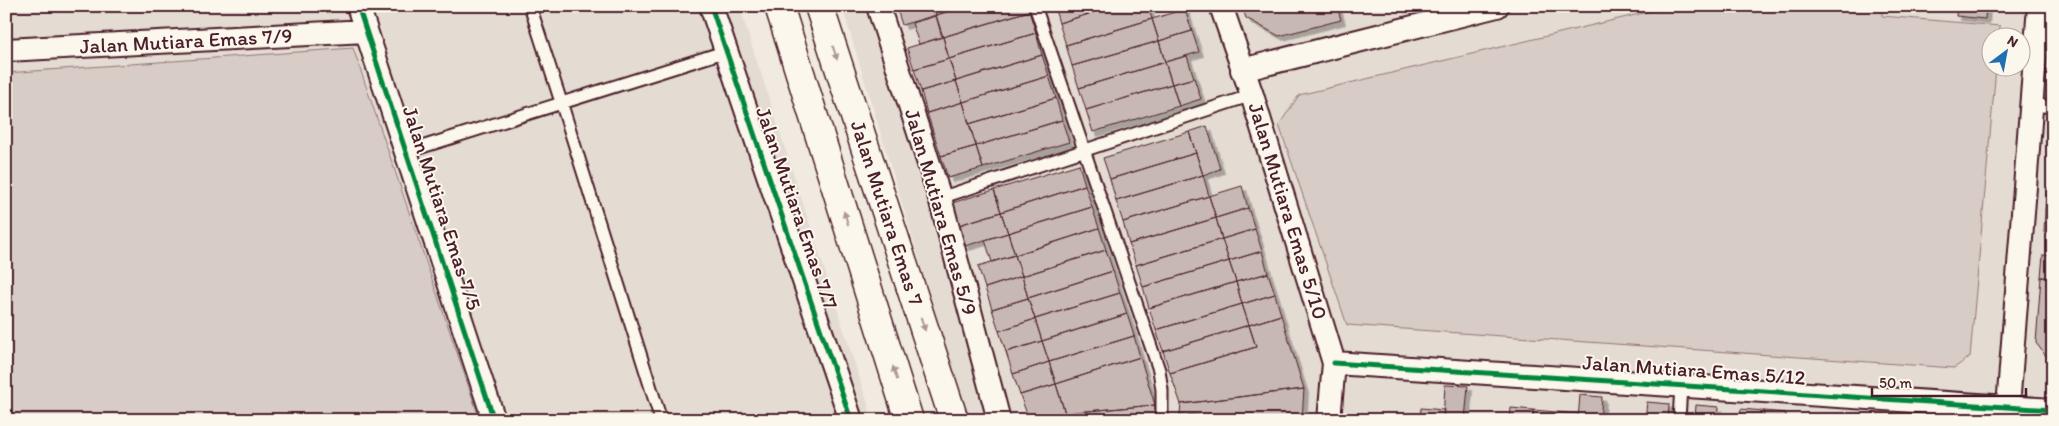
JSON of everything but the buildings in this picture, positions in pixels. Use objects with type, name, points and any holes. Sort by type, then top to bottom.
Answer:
[{"type":"street","name":"Jalan Mutiara Emas 7/5","points":[[358,6],[494,420]]},
{"type":"street","name":"Jalan Mutiara Emas 7/7","points":[[711,6],[852,420]]},
{"type":"street","name":"Jalan Mutiara Emas 7","points":[[779,6],[909,420]]},
{"type":"street","name":"Jalan Mutiara Emas 7","points":[[820,6],[954,420]]},
{"type":"street","name":"Jalan Mutiara Emas 5/9","points":[[878,6],[940,198],[999,420]]},
{"type":"street","name":"Jalan Mutiara Emas 5/10","points":[[1221,6],[1252,95],[1334,363],[1329,420]]},
{"type":"street","points":[[1242,70],[1497,6]]},
{"type":"street","points":[[2008,407],[2042,106],[2039,6]]},
{"type":"street","name":"Jalan Mutiara Emas 7/9","points":[[6,50],[366,31]]},
{"type":"street","name":"Jalan Mutiara Emas 5/12","points":[[1334,363],[1681,386],[1981,413],[2008,407],[2053,410]]},
{"type":"lane","points":[[530,6],[661,420]]},
{"type":"lane","points":[[1035,6],[1159,370],[1162,390],[1162,420]]},
{"type":"lane","points":[[406,152],[726,51]]},
{"type":"lane","points":[[940,198],[1252,95]]},
{"type":"lane","points":[[1679,420],[1681,386]]},
{"type":"shaded area","points":[[6,6],[739,6],[873,420],[480,420],[353,48],[6,73]]},
{"type":"shaded area","points":[[842,6],[1673,6],[1299,95],[1970,357],[1995,78],[2032,78],[2032,28],[1999,28],[1999,26],[1882,16],[1882,6],[2053,6],[2053,420],[968,420]]},
{"type":"shaded area","points":[[1673,6],[1882,6],[1882,16],[2000,26],[2000,28],[1982,28],[1982,78],[1995,78],[1970,357],[1954,368],[1347,325],[1279,125],[1299,95]]},
{"type":"shaded area","points":[[353,48],[480,420],[6,420],[6,73]]},
{"type":"cycle path","points":[[358,6],[494,420]]},
{"type":"cycle path","points":[[711,6],[851,420]]},
{"type":"cycle path","points":[[1334,363],[2053,410]]}]
